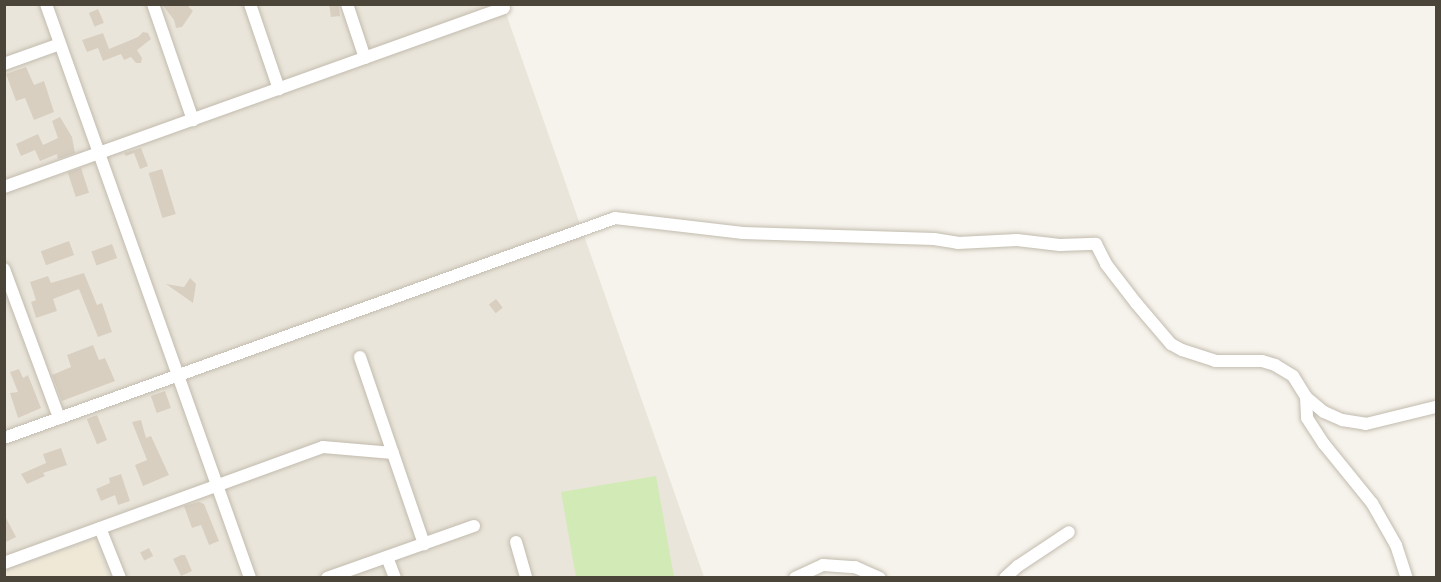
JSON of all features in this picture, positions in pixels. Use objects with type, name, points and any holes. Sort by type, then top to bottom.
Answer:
[{"type":"street","points":[[46,4],[250,578]]},
{"type":"street","points":[[153,4],[193,120]]},
{"type":"street","points":[[250,4],[279,89]]},
{"type":"street","points":[[347,4],[365,58]]},
{"type":"street","points":[[4,187],[504,8]]},
{"type":"street","points":[[4,64],[60,44]]},
{"type":"street","points":[[4,438],[615,218],[743,233],[934,239],[958,243],[1017,240],[1060,245],[1096,244],[1106,264],[1171,344],[1198,357],[1215,361],[1262,361],[1275,365],[1293,376],[1306,397],[1324,412],[1342,420],[1366,424],[1437,407]]},
{"type":"street","points":[[4,268],[59,418]]},
{"type":"street","points":[[4,310],[18,305]]},
{"type":"street","points":[[360,357],[424,544]]},
{"type":"street","points":[[1306,397],[1308,418],[1324,444],[1372,503],[1396,545],[1407,578]]},
{"type":"street","points":[[4,563],[324,447],[393,453]]},
{"type":"street","points":[[327,578],[474,526]]},
{"type":"street","points":[[100,528],[120,578]]},
{"type":"street","points":[[1005,578],[1018,566],[1069,532]]},
{"type":"street","points":[[516,542],[526,578]]},
{"type":"street","points":[[387,557],[395,578]]},
{"type":"street","points":[[795,578],[823,565],[855,567],[880,578]]},
{"type":"shaded area","points":[[4,5],[503,5],[704,577],[5,577]]},
{"type":"shaded area","points":[[94,541],[107,577],[5,577],[5,572]]},
{"type":"green space","points":[[656,476],[674,577],[576,577],[561,492]]},
{"type":"building","points":[[162,4],[186,4],[193,11],[182,27],[176,28],[174,20]]},
{"type":"building","points":[[329,4],[338,4],[340,16],[331,17]]},
{"type":"building","points":[[98,9],[104,23],[95,27],[89,13]]},
{"type":"building","points":[[143,32],[148,33],[151,39],[137,50],[142,58],[141,63],[136,63],[131,57],[124,60],[121,54],[103,61],[98,48],[87,52],[82,40],[103,33],[109,49],[138,37]]},
{"type":"building","points":[[26,67],[34,85],[44,81],[54,112],[34,120],[25,98],[16,101],[6,74]]},
{"type":"building","points":[[60,117],[72,137],[75,153],[58,159],[57,154],[40,161],[35,150],[21,156],[16,144],[38,134],[43,145],[58,138],[52,121]]},
{"type":"building","points":[[141,148],[148,166],[140,169],[134,153],[126,156],[124,153]]},
{"type":"building","points":[[81,168],[89,193],[76,197],[68,172]]},
{"type":"building","points":[[162,169],[176,214],[162,218],[149,173]]},
{"type":"building","points":[[69,241],[74,255],[46,265],[41,251]]},
{"type":"building","points":[[112,244],[117,258],[96,266],[91,252]]},
{"type":"building","points":[[84,273],[97,305],[102,303],[112,332],[98,337],[79,289],[53,299],[57,311],[36,318],[31,302],[36,300],[30,282],[48,276],[51,283]]},
{"type":"building","points":[[190,278],[196,284],[193,303],[166,284],[184,287]]},
{"type":"building","points":[[496,299],[503,308],[496,313],[489,305]]},
{"type":"building","points":[[93,345],[99,360],[105,358],[115,381],[62,401],[52,375],[71,367],[67,355]]},
{"type":"building","points":[[19,369],[23,378],[28,375],[41,408],[18,418],[10,393],[18,392],[10,372]]},
{"type":"building","points":[[165,391],[171,408],[157,413],[151,396]]},
{"type":"building","points":[[97,415],[107,440],[97,444],[87,419]]},
{"type":"building","points":[[141,420],[146,438],[151,436],[169,475],[143,486],[135,465],[147,460],[132,422]]},
{"type":"building","points":[[61,448],[67,465],[43,473],[45,476],[27,484],[21,474],[46,463],[43,454]]},
{"type":"building","points":[[121,474],[130,501],[118,505],[115,495],[101,501],[96,489],[110,483],[109,478]]},
{"type":"building","points":[[199,502],[204,504],[219,541],[209,545],[201,525],[192,528],[184,506]]},
{"type":"building","points":[[4,514],[16,537],[4,543]]},
{"type":"building","points":[[149,548],[153,556],[144,561],[140,553]]},
{"type":"building","points":[[185,555],[192,571],[181,576],[173,559]]}]
